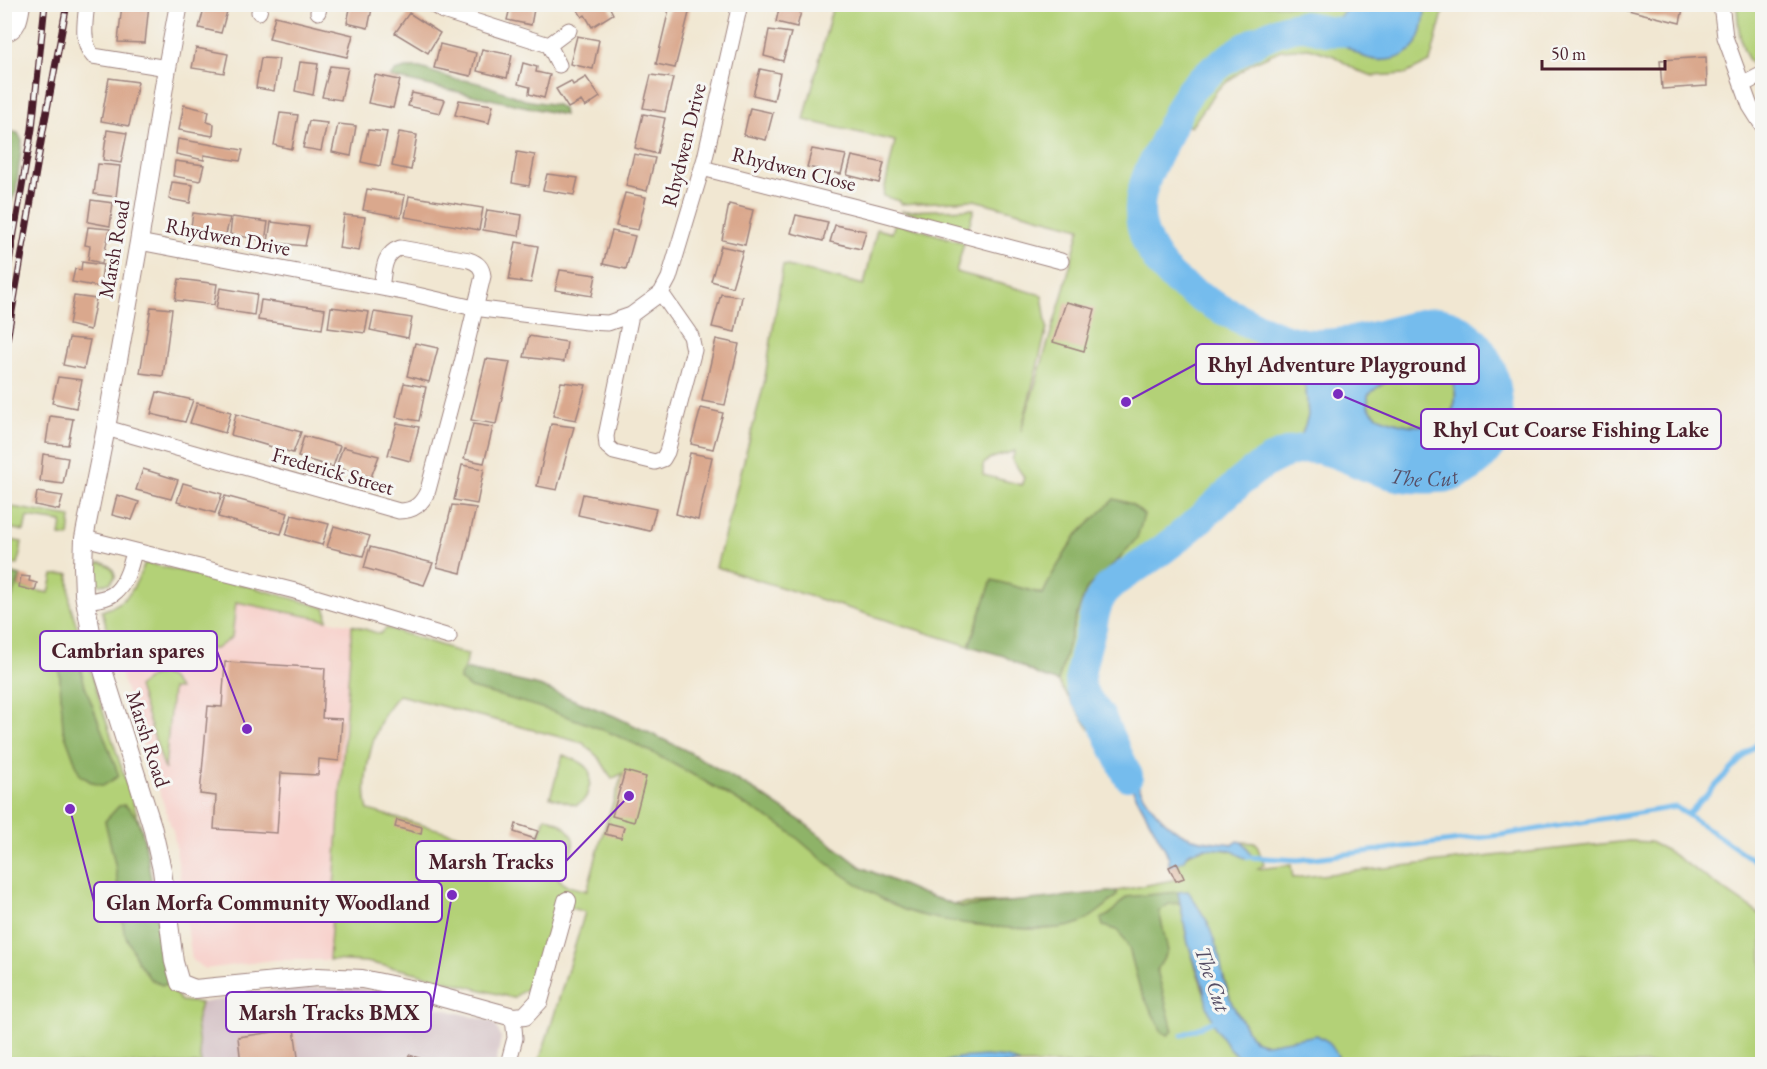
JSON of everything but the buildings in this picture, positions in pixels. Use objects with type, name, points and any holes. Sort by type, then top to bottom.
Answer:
[{"type":"street","points":[[4,33],[16,27],[21,4]]},
{"type":"street","points":[[87,4],[85,39],[88,51],[93,56],[167,68]]},
{"type":"street","name":"Marsh Road","points":[[179,4],[106,428],[84,538],[82,567],[91,632],[152,825],[162,870],[174,962],[180,983],[195,988],[317,977],[362,979],[415,990],[513,1017]]},
{"type":"street","points":[[432,4],[444,11],[549,45],[559,65]]},
{"type":"street","name":"Rhydwen Drive","points":[[139,242],[474,308],[608,323],[631,315],[661,293],[669,278],[702,168],[740,4]]},
{"type":"street","points":[[1721,4],[1725,37],[1750,106],[1762,125]]},
{"type":"street","points":[[549,45],[569,30]]},
{"type":"street","points":[[1742,85],[1762,76]]},
{"type":"street","name":"Rhydwen Close","points":[[702,168],[1061,261]]},
{"type":"street","points":[[381,288],[386,258],[400,248],[469,260],[479,265],[483,276],[474,308]]},
{"type":"street","points":[[631,315],[606,436],[607,446],[614,452],[655,462],[663,459],[668,452],[694,350],[691,336],[661,293]]},
{"type":"street","name":"Frederick Street","points":[[106,428],[399,511],[411,509],[418,506],[428,490],[463,359],[474,308]]},
{"type":"street","points":[[84,538],[296,591],[450,638]]},
{"type":"street","points":[[85,601],[113,594],[123,583],[134,551]]},
{"type":"street","points":[[508,1065],[515,1038],[513,1017],[525,1016],[539,1001],[567,901]]},
{"type":"shaded area","points":[[235,602],[352,625],[329,960],[273,960],[205,969],[192,960],[174,835],[116,661],[164,647],[216,649],[232,637]]},
{"type":"shaded area","points":[[356,987],[494,1022],[501,1037],[496,1064],[201,1064],[196,1022],[201,1003],[289,988]]},
{"type":"green space","points":[[833,5],[1445,5],[1430,62],[1405,74],[1373,76],[1356,70],[1334,56],[1309,48],[1281,50],[1252,63],[1218,89],[1191,127],[1169,118],[1148,155],[1138,180],[1134,203],[1137,231],[1145,252],[1163,276],[1184,292],[1270,342],[1300,377],[1306,389],[1308,416],[1301,437],[1292,446],[1275,453],[1240,474],[1168,537],[1108,579],[1094,595],[1075,673],[1079,696],[1097,723],[1089,728],[1058,682],[1075,620],[1087,588],[1119,560],[1143,515],[1131,504],[1114,499],[1052,575],[1043,594],[992,581],[969,646],[716,567],[764,384],[783,265],[864,285],[877,229],[892,233],[895,222],[964,243],[956,272],[1042,295],[1047,328],[1021,431],[1061,300],[1080,228],[974,200],[900,204],[900,201],[883,196],[895,141],[804,120]],"holes":[[[1015,451],[1012,460],[1024,477],[1022,485],[983,475],[983,465],[989,459]]]},
{"type":"green space","points":[[1737,5],[1762,5],[1756,68],[1750,62],[1743,47]]},
{"type":"green space","points":[[420,68],[454,79],[485,85],[525,100],[557,105],[563,109],[564,115],[390,77],[395,71]]},
{"type":"green space","points":[[8,131],[18,133],[22,141],[16,192],[5,212],[5,154]]},
{"type":"green space","points":[[974,209],[968,229],[901,211]]},
{"type":"green space","points":[[1412,366],[1437,367],[1450,377],[1453,383],[1455,402],[1451,412],[1436,423],[1415,426],[1395,422],[1379,417],[1368,406],[1368,395]]},
{"type":"green space","points":[[1114,499],[1131,504],[1144,515],[1137,538],[1119,559],[1087,588],[1075,620],[1058,682],[1038,675],[1004,656],[969,646],[992,580],[1043,594],[1075,537]]},
{"type":"green space","points":[[12,507],[71,517],[69,537],[60,536],[62,522],[27,517],[24,531],[9,528]]},
{"type":"green space","points":[[4,539],[22,542],[18,565],[5,563]]},
{"type":"green space","points":[[99,563],[108,565],[114,571],[115,577],[110,583],[100,585],[95,580],[94,567]]},
{"type":"green space","points":[[145,563],[252,587],[326,608],[327,620],[236,602],[232,637],[216,649],[165,647],[116,661],[102,611],[119,603],[130,593]]},
{"type":"green space","points":[[5,572],[21,576],[19,587],[49,593],[53,575],[69,574],[70,604],[141,827],[168,984],[181,1001],[201,1003],[196,1022],[201,1064],[5,1064]]},
{"type":"green space","points":[[5,572],[21,576],[5,615]]},
{"type":"green space","points":[[352,625],[380,634],[387,628],[468,654],[464,669],[539,686],[614,716],[689,752],[757,792],[804,823],[861,867],[920,893],[952,904],[1030,901],[1117,891],[1183,878],[1177,863],[1191,853],[1200,849],[1215,848],[1251,856],[1242,842],[1256,843],[1264,864],[1258,869],[1291,865],[1293,878],[1629,841],[1650,842],[1666,850],[1762,916],[1762,1064],[1339,1064],[1338,1056],[1286,1042],[1267,1044],[1253,1040],[1232,1004],[1207,921],[1188,891],[1178,893],[1188,943],[1215,1027],[1252,1064],[538,1064],[585,912],[560,905],[541,969],[526,989],[513,998],[366,962],[329,960]],"holes":[[[399,695],[583,743],[600,759],[612,779],[623,773],[587,891],[565,885],[538,857],[368,810],[366,782],[371,749],[383,717],[390,704]]]},
{"type":"green space","points":[[62,642],[68,642],[76,649],[85,686],[119,776],[103,786],[80,775],[63,729],[58,649]]},
{"type":"green space","points":[[464,669],[539,686],[614,716],[689,752],[804,823],[861,867],[920,893],[962,907],[1117,891],[1117,895],[1104,908],[1077,924],[1040,929],[963,923],[902,909],[840,873],[778,824],[677,766],[631,742],[586,723],[470,688],[460,680]]},
{"type":"green space","points":[[161,674],[170,678],[179,689],[172,689],[165,770],[138,687],[151,676]]},
{"type":"green space","points":[[563,755],[582,763],[589,771],[590,783],[587,794],[581,803],[576,805],[550,797]]},
{"type":"green space","points":[[124,805],[140,824],[168,984],[162,985],[150,979],[138,962],[124,932],[115,864],[105,821],[119,806]]},
{"type":"green space","points":[[545,817],[552,819],[569,832],[573,844],[572,851],[567,858],[562,858],[549,846],[538,841]]},
{"type":"green space","points":[[1178,892],[1180,903],[1169,904],[1159,911],[1168,951],[1157,970],[1173,1031],[1168,1035],[1162,1032],[1140,989],[1129,948],[1119,931],[1103,926],[1101,919],[1110,914],[1126,897]]},
{"type":"water","points":[[1352,4],[1426,5],[1423,28],[1418,41],[1413,48],[1400,57],[1376,60],[1360,55],[1331,38],[1317,34],[1290,33],[1258,41],[1303,23],[1319,23],[1337,19]]},
{"type":"water","points":[[1219,308],[1272,335],[1313,345],[1348,341],[1420,324],[1438,322],[1459,328],[1480,348],[1490,365],[1498,400],[1499,428],[1485,454],[1468,469],[1451,477],[1415,480],[1367,467],[1335,453],[1313,449],[1298,449],[1282,456],[1301,437],[1308,416],[1306,389],[1300,377],[1270,342]],"holes":[[[1412,366],[1437,367],[1448,374],[1451,380],[1455,390],[1455,402],[1451,412],[1437,423],[1416,426],[1386,420],[1379,417],[1368,406],[1368,395]]]},
{"type":"water","points":[[1112,736],[1142,793],[1174,829],[1198,840],[1234,844],[1241,842],[1252,856],[1244,858],[1231,850],[1204,848],[1189,853],[1183,861],[1169,867],[1166,851],[1106,740]]},
{"type":"water","points":[[1188,891],[1207,921],[1219,954],[1224,981],[1232,1004],[1253,1040],[1267,1044],[1317,1035],[1329,1042],[1338,1056],[1339,1064],[1310,1064],[1296,1061],[1252,1064],[1240,1058],[1229,1048],[1215,1027],[1188,943],[1178,892]]},
{"type":"water","points":[[985,1056],[1008,1058],[1020,1064],[938,1064],[958,1058]]},
{"type":"waterway","name":"The Cut","points":[[1128,776],[1102,720],[1082,691],[1080,680],[1097,605],[1110,586],[1176,540],[1261,466],[1288,452],[1320,449],[1393,475],[1410,478],[1444,478],[1458,474],[1477,462],[1496,437],[1499,416],[1497,394],[1490,367],[1476,344],[1456,328],[1443,323],[1426,323],[1368,338],[1325,344],[1304,343],[1282,338],[1215,306],[1176,280],[1164,269],[1153,253],[1142,227],[1140,208],[1142,191],[1148,174],[1184,100],[1208,73],[1241,50],[1275,32],[1304,26],[1338,32],[1356,30],[1380,18],[1395,4]]},
{"type":"waterway","points":[[1687,815],[1762,738]]},
{"type":"waterway","points":[[1248,857],[1298,860],[1501,835],[1676,807],[1762,866]]},
{"type":"waterway","points":[[1182,1035],[1214,1021]]},
{"type":"railway","points":[[4,291],[32,129],[45,4]]},
{"type":"railway","points":[[4,358],[67,4]]},
{"type":"place","name":"Rhyl Cut Coarse Fishing Lake","points":[[1338,394]]},
{"type":"place","name":"Rhyl Adventure Playground","points":[[1126,402]]},
{"type":"place","name":"Cambrian spares","points":[[247,729]]},
{"type":"place","name":"Marsh Tracks","points":[[629,796]]},
{"type":"place","name":"Glan Morfa Community Woodland","points":[[70,809]]},
{"type":"place","name":"Marsh Tracks BMX","points":[[452,895]]}]
